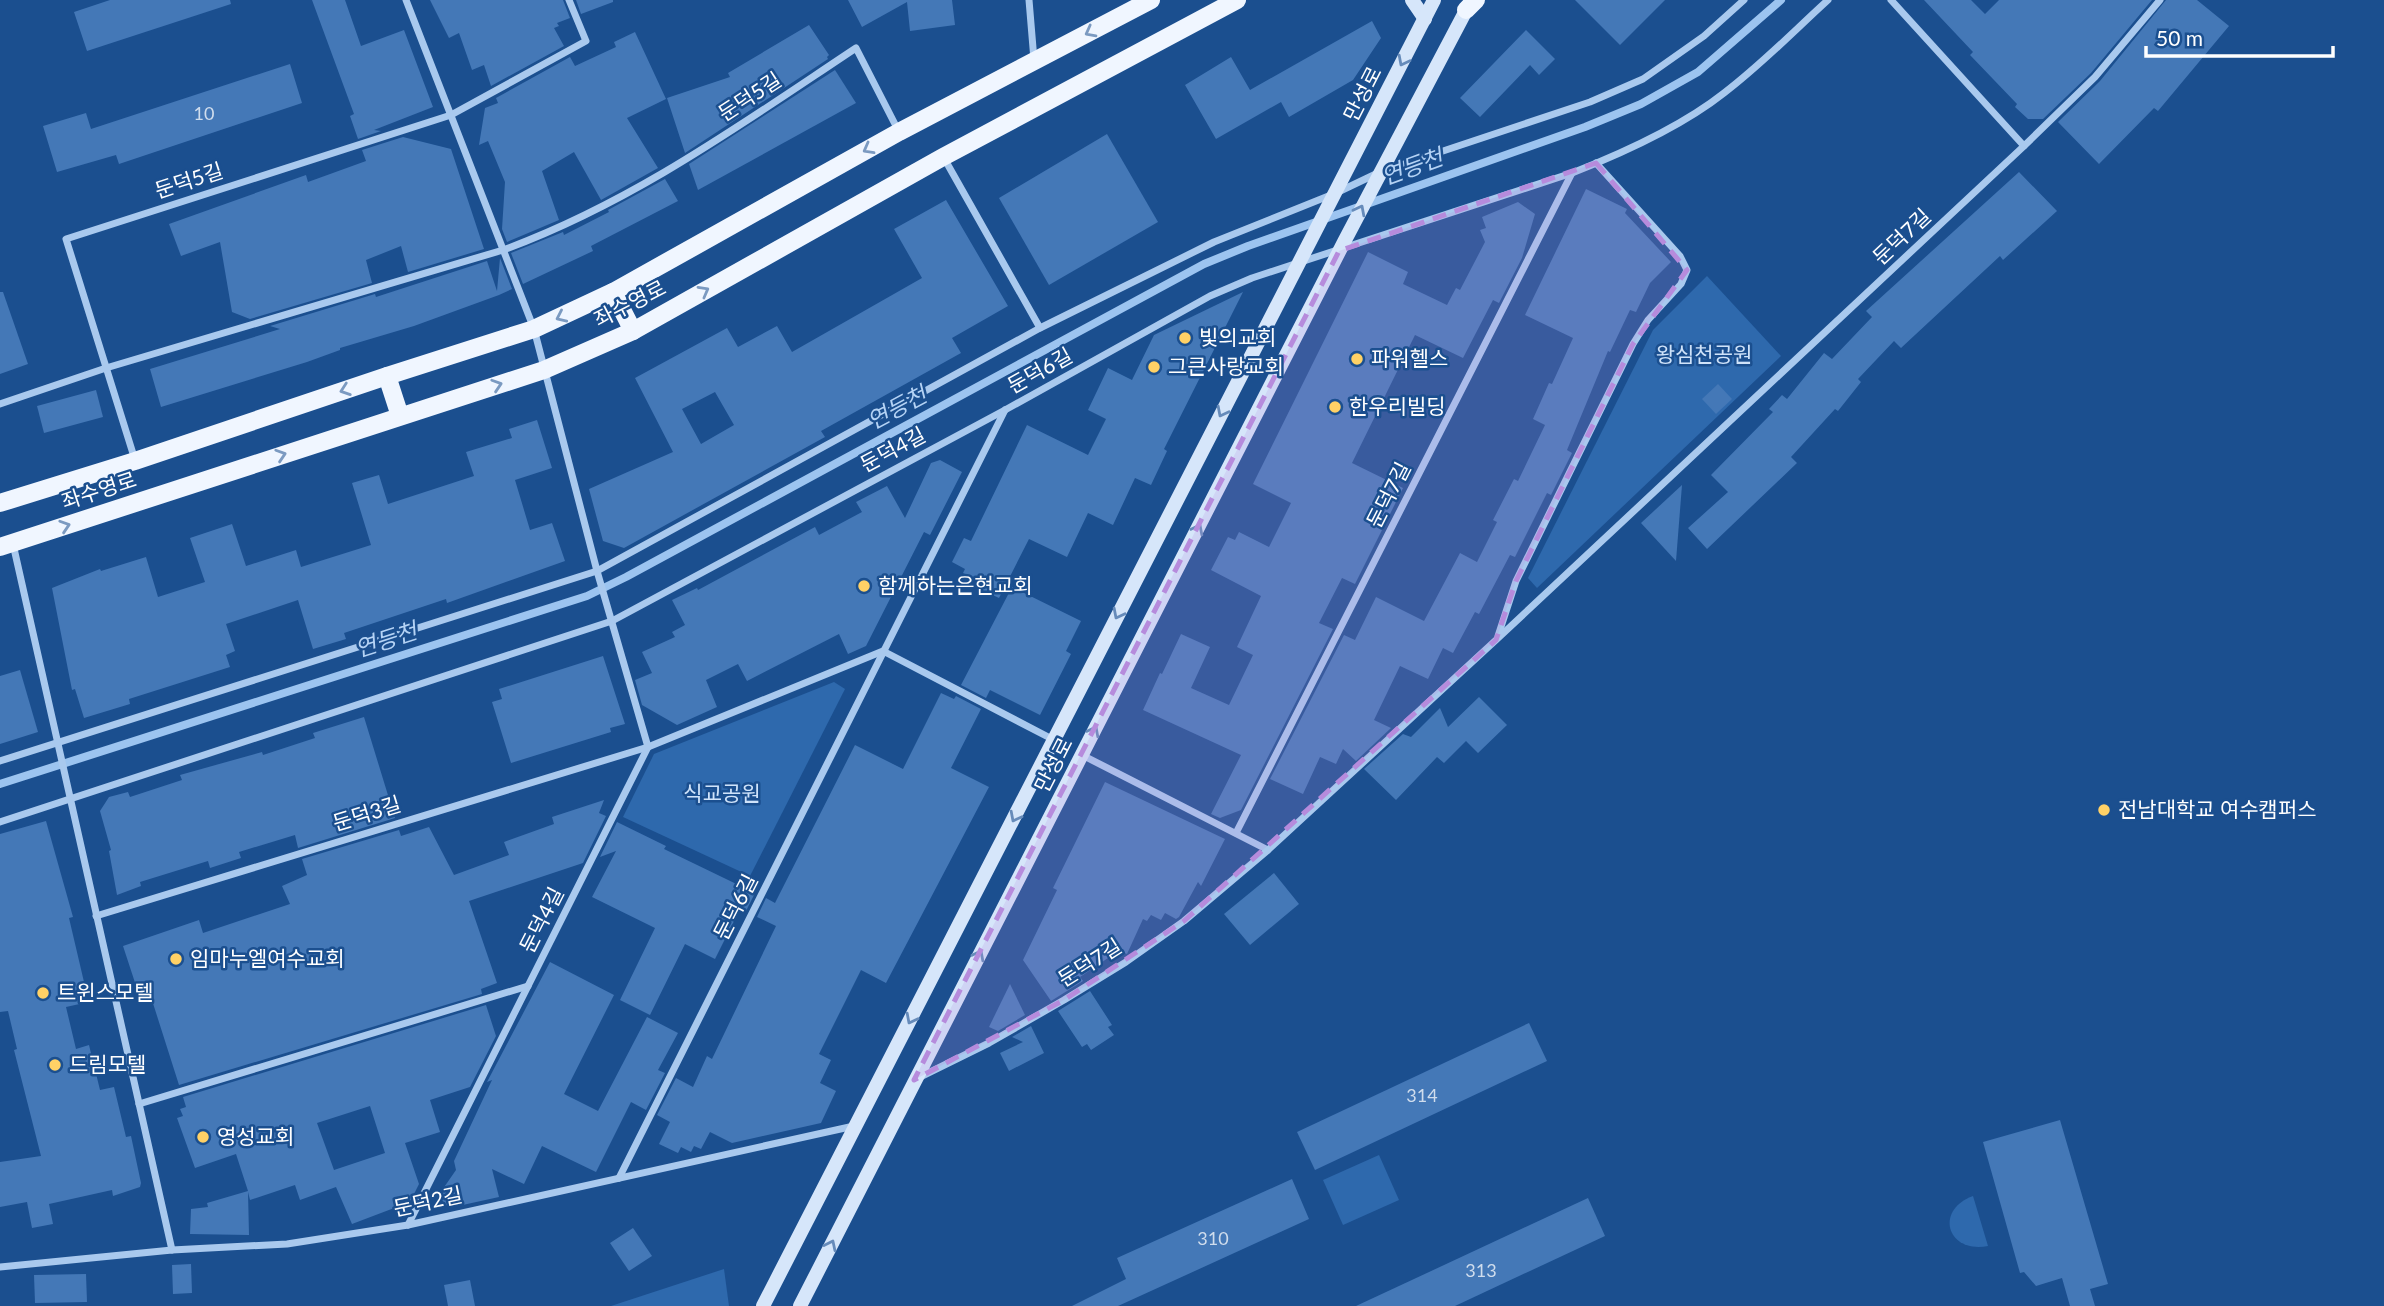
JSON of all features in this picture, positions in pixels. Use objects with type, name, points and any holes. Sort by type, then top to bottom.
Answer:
[{"type":"main road","name":"좌수영로","points":[[0,503],[534,330],[613,292],[899,132],[1151,0]]},
{"type":"main road","name":"좌수영로","points":[[6,545],[544,370],[633,331],[943,157],[1237,0]]},
{"type":"main road","points":[[613,292],[633,331]]},
{"type":"main road","points":[[387,376],[400,416]]},
{"type":"street","points":[[406,0],[534,330],[597,571],[649,747],[883,651],[1054,740]]},
{"type":"street","name":"둔덕5길","points":[[135,461],[66,239],[451,116],[586,41],[569,0]]},
{"type":"street","points":[[1030,0],[1035,61]]},
{"type":"street","points":[[1412,0],[1425,19]]},
{"type":"street","name":"만성로","points":[[763,1306],[1434,0]]},
{"type":"street","points":[[0,761],[597,571],[1040,328],[1214,242],[1378,175],[1590,102],[1643,79],[1704,36],[1744,0]]},
{"type":"street","points":[[1297,264],[1341,246],[1572,173],[1682,121],[1725,93],[1828,0]]},
{"type":"street","points":[[1891,0],[2024,146]]},
{"type":"street","name":"둔덕7길","points":[[915,1080],[989,1042],[1126,962],[1184,921],[1268,850],[2024,146],[2095,77],[2160,0]]},
{"type":"street","points":[[1378,175],[1471,3]]},
{"type":"street","name":"둔덕5길","points":[[0,404],[106,368],[503,250],[579,219],[668,171],[856,48],[899,132]]},
{"type":"street","points":[[943,157],[1040,328]]},
{"type":"street","name":"둔덕7길","points":[[1496,640],[1516,581],[1633,344],[1648,320],[1681,284],[1687,270],[1681,256],[1596,163]]},
{"type":"street","name":"둔덕7길","points":[[1236,833],[1572,173]]},
{"type":"street","name":"만성로","points":[[800,1306],[1378,175]]},
{"type":"street","name":"둔덕6길","points":[[619,1178],[1005,410],[1210,296],[1252,278],[1297,264]]},
{"type":"street","name":"둔덕4길","points":[[70,799],[612,621],[1005,410]]},
{"type":"street","points":[[6,545],[57,742],[172,1251]]},
{"type":"street","name":"둔덕4길","points":[[408,1225],[649,747]]},
{"type":"street","name":"둔덕3길","points":[[96,915],[649,747]]},
{"type":"street","points":[[1082,755],[1268,850]]},
{"type":"street","points":[[0,822],[70,799]]},
{"type":"street","points":[[139,1104],[528,986]]},
{"type":"street","name":"둔덕2길","points":[[0,1267],[172,1251],[287,1244],[408,1225],[855,1126]]},
{"type":"highlighted area","points":[[1596,163],[1687,270],[1633,344],[1516,581],[1496,640],[1184,921],[1064,1000],[914,1080],[1339,251]]},
{"type":"green space","name":"왕심천공원","points":[[1707,276],[1781,356],[1537,588],[1528,578],[1653,330]]},
{"type":"green space","name":"식교공원","points":[[834,682],[845,689],[750,876],[623,817],[654,754]]},
{"type":"green space","points":[[1379,1155],[1399,1200],[1343,1225],[1323,1180]]},
{"type":"green space","points":[[1973,1196],[1988,1246],[1974,1247],[1963,1244],[1951,1229],[1953,1211],[1961,1202]]},
{"type":"green space","points":[[724,1269],[729,1306],[611,1306]]},
{"type":"building","points":[[110,0],[230,0],[231,4],[87,51],[74,12]]},
{"type":"building","points":[[312,0],[345,0],[361,46],[404,30],[433,107],[358,139],[350,116],[354,114]]},
{"type":"building","points":[[430,0],[563,0],[570,18],[557,23],[559,26],[554,28],[564,46],[491,86],[484,65],[472,70],[459,33],[449,38]]},
{"type":"building","points":[[576,0],[613,0],[613,2],[581,14]]},
{"type":"building","points":[[848,0],[952,0],[955,25],[910,31],[907,2],[862,27]]},
{"type":"building","points":[[1575,0],[1665,0],[1620,45]]},
{"type":"building","points":[[1924,0],[1971,0],[1985,14],[1999,0],[2152,0],[2091,73],[2043,119],[2028,119],[1970,55],[1973,52]]},
{"type":"building","points":[[2166,0],[2197,0],[2229,26],[2158,111],[2154,108],[2099,164],[2058,122],[2100,81]]},
{"type":"building","points":[[1372,21],[1381,38],[1353,80],[1289,117],[1281,102],[1216,139],[1185,85],[1231,57],[1250,90]]},
{"type":"building","points":[[809,25],[829,55],[828,59],[685,153],[667,98],[730,77],[728,73]]},
{"type":"building","points":[[1526,30],[1555,59],[1539,75],[1530,65],[1480,117],[1460,98]]},
{"type":"building","points":[[635,32],[666,99],[627,118],[658,168],[601,200],[574,152],[542,171],[559,220],[507,242],[502,229],[505,182],[488,141],[479,145],[485,108],[498,103],[496,98],[570,57],[575,66],[616,47],[614,42]]},
{"type":"building","points":[[290,64],[302,103],[119,164],[116,155],[57,172],[43,126],[86,113],[91,129]]},
{"type":"building","points":[[835,70],[856,103],[698,190],[689,164]]},
{"type":"building","points":[[1107,134],[1158,222],[1049,285],[999,198]]},
{"type":"building","points":[[403,137],[451,149],[484,249],[408,272],[401,246],[366,260],[372,283],[250,319],[232,312],[220,242],[181,256],[169,224],[306,175],[308,182],[366,161],[362,150]]},
{"type":"building","points":[[2019,172],[2057,211],[2003,260],[2000,256],[1901,348],[1894,341],[1858,379],[1861,382],[1838,411],[1835,409],[1791,457],[1797,463],[1707,549],[1688,528],[1728,492],[1711,475],[1773,412],[1769,409],[1782,395],[1787,399],[1824,353],[1832,359],[1872,317],[1866,311]]},
{"type":"building","points":[[665,179],[678,201],[591,246],[593,251],[523,284],[511,253],[563,232],[564,235]]},
{"type":"building","points":[[1586,189],[1627,209],[1625,213],[1671,262],[1650,283],[1636,312],[1630,310],[1610,352],[1608,351],[1567,450],[1572,453],[1551,495],[1547,493],[1515,557],[1510,555],[1479,614],[1475,612],[1453,653],[1443,648],[1428,679],[1400,666],[1374,720],[1391,728],[1356,761],[1343,749],[1336,764],[1320,757],[1303,794],[1270,779],[1344,635],[1355,640],[1376,597],[1424,621],[1460,553],[1477,562],[1497,522],[1493,520],[1514,479],[1518,481],[1545,425],[1533,419],[1573,338],[1525,315]]},
{"type":"building","points":[[946,200],[1008,306],[952,338],[961,353],[821,431],[825,437],[624,548],[603,541],[589,489],[673,452],[635,378],[727,328],[738,347],[777,326],[792,352],[922,278],[894,229]],"holes":[[[715,392],[734,425],[701,444],[682,409]]]},
{"type":"building","points":[[1518,202],[1535,214],[1522,258],[1499,303],[1493,300],[1463,358],[1415,335],[1352,463],[1403,488],[1355,584],[1342,578],[1319,623],[1333,629],[1241,810],[1220,818],[1211,814],[1241,755],[1143,710],[1181,634],[1210,647],[1191,688],[1229,705],[1253,655],[1237,647],[1261,596],[1211,570],[1228,537],[1235,540],[1239,532],[1269,547],[1291,503],[1253,484],[1368,252],[1408,272],[1403,284],[1447,305],[1456,288],[1460,290],[1485,242],[1480,230],[1486,228],[1482,217]]},
{"type":"building","points":[[500,258],[512,289],[499,295],[414,326],[340,348],[307,362],[161,407],[150,369],[280,329],[270,326],[375,294],[376,297],[487,261],[497,291]]},
{"type":"building","points":[[0,292],[3,292],[28,364],[0,374]]},
{"type":"building","points":[[1243,292],[1164,449],[1167,451],[1151,485],[1135,478],[1113,525],[1088,513],[1067,557],[1029,539],[999,598],[976,587],[979,581],[963,573],[965,569],[952,562],[964,538],[971,541],[1027,425],[1088,455],[1106,419],[1088,410],[1108,368],[1132,380],[1154,335]]},
{"type":"building","points":[[1718,384],[1732,399],[1716,414],[1702,399]]},
{"type":"building","points":[[96,390],[103,417],[44,433],[37,406]]},
{"type":"building","points":[[537,420],[552,468],[515,480],[530,530],[552,523],[565,561],[447,603],[446,599],[344,633],[346,639],[313,649],[298,600],[226,624],[235,651],[226,655],[230,667],[129,699],[130,704],[84,718],[75,689],[72,690],[52,588],[100,569],[101,571],[146,557],[158,597],[205,582],[190,538],[232,524],[246,566],[296,550],[301,567],[371,545],[352,483],[379,475],[388,504],[474,476],[466,452],[512,438],[509,429]]},
{"type":"building","points":[[940,460],[962,472],[930,535],[924,532],[866,646],[848,654],[839,634],[747,681],[738,664],[706,680],[717,707],[677,725],[642,705],[635,680],[652,673],[642,652],[675,637],[672,632],[685,625],[672,600],[697,588],[698,590],[815,527],[819,535],[862,512],[856,502],[887,486],[905,518],[931,463]]},
{"type":"building","points":[[1682,485],[1676,561],[1641,523]]},
{"type":"building","points":[[1012,587],[1081,621],[1066,651],[1071,654],[1040,715],[990,690],[986,698],[961,685]]},
{"type":"building","points":[[603,656],[625,724],[610,728],[611,732],[511,763],[492,702],[502,699],[499,689]]},
{"type":"building","points":[[20,670],[38,732],[0,744],[0,676]]},
{"type":"building","points":[[941,693],[954,699],[956,696],[981,709],[951,768],[989,787],[886,983],[861,970],[819,1054],[831,1060],[820,1083],[836,1091],[821,1123],[732,1143],[710,1132],[701,1149],[694,1146],[691,1152],[681,1147],[678,1153],[659,1144],[670,1122],[657,1115],[676,1078],[693,1087],[707,1056],[712,1059],[776,926],[757,917],[766,898],[775,903],[855,745],[903,769]]},
{"type":"building","points":[[1479,697],[1507,725],[1478,753],[1466,741],[1444,763],[1437,757],[1396,800],[1364,769],[1403,734],[1411,737],[1440,708],[1448,727]]},
{"type":"building","points":[[364,717],[395,818],[298,848],[295,835],[239,852],[241,858],[210,868],[208,861],[140,882],[141,886],[117,895],[109,851],[111,850],[100,811],[109,797],[128,792],[130,797],[182,780],[180,775],[262,752],[263,755],[315,738],[313,733]]},
{"type":"building","points":[[1105,782],[1225,839],[1201,886],[1198,882],[1179,917],[1176,919],[1165,913],[1161,920],[1151,915],[1147,921],[1143,919],[1127,954],[1120,951],[1118,955],[1110,951],[1108,958],[1080,977],[1083,981],[1051,1001],[1023,960],[1057,890],[1053,888]]},
{"type":"building","points":[[604,800],[599,813],[606,816],[583,863],[469,901],[497,983],[481,989],[482,994],[179,1085],[151,997],[141,1001],[123,946],[199,920],[203,933],[290,904],[282,886],[307,875],[302,859],[399,830],[401,836],[429,827],[454,875],[509,855],[504,842],[554,824],[552,817]]},
{"type":"building","points":[[46,821],[73,917],[69,918],[84,982],[79,984],[84,1003],[66,1007],[76,1049],[89,1045],[100,1090],[114,1087],[126,1137],[131,1136],[141,1183],[140,1187],[113,1196],[112,1190],[49,1204],[53,1224],[32,1228],[27,1202],[0,1207],[0,1162],[41,1156],[14,1050],[17,1049],[8,1011],[0,1012],[0,834]]},
{"type":"building","points":[[617,822],[666,846],[664,849],[755,893],[746,911],[740,909],[715,959],[685,944],[650,1015],[620,1000],[655,928],[592,897],[616,851],[600,857]]},
{"type":"building","points":[[1274,873],[1299,904],[1250,945],[1224,914]]},
{"type":"building","points":[[550,962],[614,995],[564,1094],[598,1111],[647,1017],[678,1033],[658,1070],[665,1073],[646,1110],[631,1102],[596,1172],[542,1146],[524,1184],[492,1169],[499,1197],[449,1208],[438,1196],[456,1170],[454,1161],[492,1080],[487,1082]]},
{"type":"building","points":[[1010,984],[1025,1015],[998,1031],[989,1027]]},
{"type":"building","points":[[1090,991],[1112,1025],[1108,1027],[1114,1035],[1091,1050],[1087,1044],[1082,1047],[1058,1011]]},
{"type":"building","points":[[486,1005],[496,1036],[470,1087],[430,1100],[440,1132],[405,1143],[419,1184],[410,1202],[352,1224],[336,1187],[300,1200],[295,1185],[250,1200],[248,1192],[249,1235],[190,1234],[191,1209],[208,1207],[207,1203],[248,1191],[236,1154],[195,1168],[177,1118],[183,1116],[180,1109],[186,1107],[183,1097]],"holes":[[[370,1106],[385,1153],[334,1170],[317,1123]]]},
{"type":"building","points":[[1529,1023],[1547,1061],[1315,1170],[1297,1132]]},
{"type":"building","points":[[1031,1026],[1044,1053],[1009,1071],[1000,1053],[1023,1042],[1012,1037]]},
{"type":"building","points":[[2060,1120],[2108,1284],[2090,1289],[2095,1306],[2070,1306],[2062,1278],[2036,1286],[2024,1272],[2020,1273],[1983,1142]]},
{"type":"building","points":[[1292,1179],[1309,1219],[1118,1306],[1072,1306],[1126,1279],[1117,1258]]},
{"type":"building","points":[[1588,1198],[1605,1236],[1455,1306],[1356,1306]]},
{"type":"building","points":[[633,1228],[652,1256],[629,1271],[610,1243]]},
{"type":"building","points":[[191,1264],[192,1293],[173,1294],[172,1265]]},
{"type":"building","points":[[86,1274],[87,1302],[35,1303],[34,1275]]},
{"type":"building","points":[[470,1280],[475,1306],[448,1306],[444,1285]]},
{"type":"waterway","name":"연등천","points":[[0,784],[587,596],[1204,264],[1585,127],[1641,104],[1698,72],[1781,0]]},
{"type":"place","name":"빛의교회","points":[[1185,338]]},
{"type":"place","name":"파워헬스","points":[[1357,359]]},
{"type":"place","name":"그큰사랑교회","points":[[1154,367]]},
{"type":"place","name":"한우리빌딩","points":[[1335,407]]},
{"type":"place","name":"함께하는은현교회","points":[[864,586]]},
{"type":"place","name":"전남대학교 여수캠퍼스","points":[[2104,810]]},
{"type":"place","name":"임마누엘여수교회","points":[[176,959]]},
{"type":"place","name":"트윈스모텔","points":[[43,993]]},
{"type":"place","name":"드림모텔","points":[[55,1065]]},
{"type":"place","name":"영성교회","points":[[203,1137]]}]
